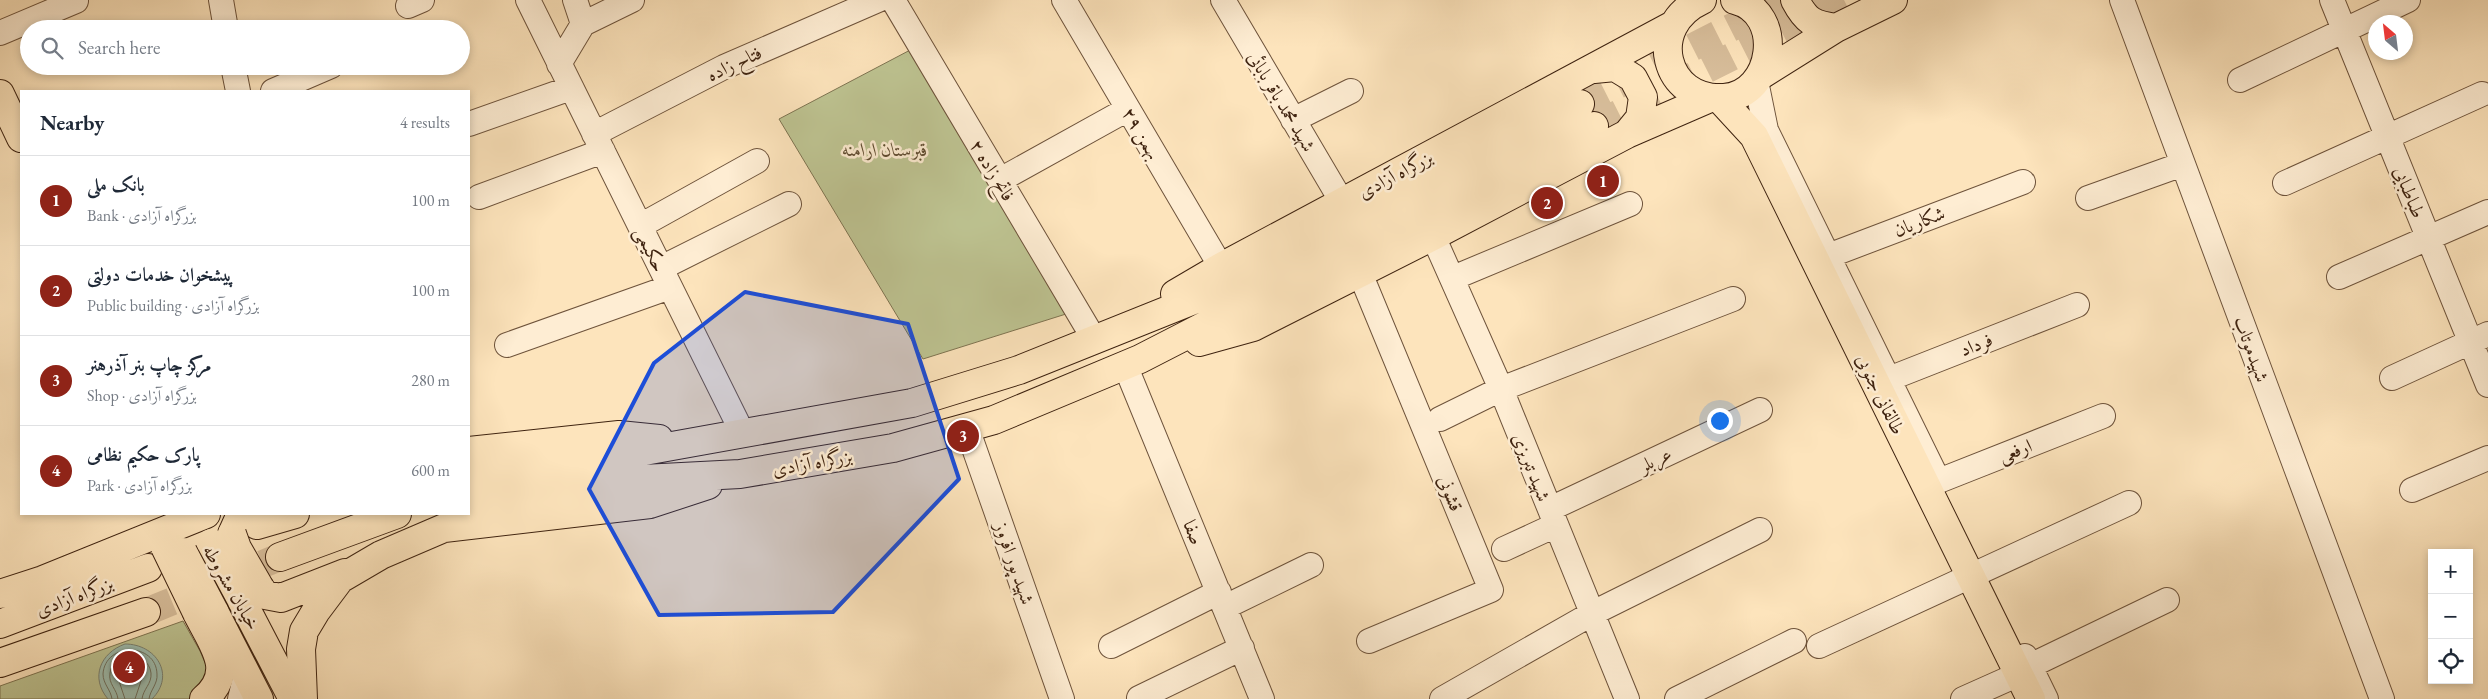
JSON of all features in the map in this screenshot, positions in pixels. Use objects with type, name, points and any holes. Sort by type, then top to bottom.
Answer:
[{"type":"main road","name":"بزرگراه آزادی","points":[[1121,328],[1221,267],[1594,69],[1675,14],[1702,0]]},
{"type":"main road","points":[[1735,0],[1753,11],[1764,24],[1769,41],[1768,58],[1759,78]]},
{"type":"main road","points":[[1795,0],[1803,15],[1818,26],[1836,28]]},
{"type":"main road","points":[[1759,78],[1836,28],[1894,0]]},
{"type":"main road","points":[[1675,14],[1669,33],[1667,50],[1671,67],[1680,82],[1694,93],[1715,98]]},
{"type":"main road","points":[[1594,69],[1615,68],[1633,78],[1643,97],[1640,118],[1626,134]]},
{"type":"main road","name":"بزرگراه آزادی","points":[[1132,362],[1252,327],[1433,236],[1626,134],[1715,98],[1739,94],[1759,78]]},
{"type":"main road","points":[[0,94],[20,136]]},
{"type":"main road","name":"طالقانی جنوبی","points":[[1715,98],[1754,136],[1822,258],[2025,670],[2032,699]]},
{"type":"main road","name":"بزرگراه آزادی","points":[[470,472],[622,455],[912,403],[1019,370],[1216,291],[1587,115],[1132,362],[994,420],[892,448],[740,474],[643,479],[470,499]]},
{"type":"main road","points":[[470,451],[619,435],[696,442]]},
{"type":"main road","points":[[303,699],[301,649],[304,631],[316,611],[340,580],[381,555],[444,528],[650,504],[740,474]]},
{"type":"main road","points":[[235,529],[291,515]]},
{"type":"main road","points":[[280,557],[394,515]]},
{"type":"main road","name":"خیابان مشروطه","points":[[179,531],[235,529],[237,548],[250,594],[293,699]]},
{"type":"main road","points":[[0,594],[179,531],[221,661],[222,672],[213,691],[204,699]]},
{"type":"main road","name":"بزرگراه آزادی","points":[[0,624],[148,568]]},
{"type":"main road","points":[[250,594],[281,598],[358,569]]},
{"type":"main road","name":"بزرگراه آزادی","points":[[0,663],[146,612]]},
{"type":"main road","name":"خیابان مشروطه","points":[[205,612],[243,686],[259,699]]},
{"type":"street","points":[[221,0],[224,20]]},
{"type":"street","name":"حکیمی","points":[[528,0],[743,434]]},
{"type":"street","points":[[575,0],[583,24]]},
{"type":"street","points":[[559,64],[583,24],[632,0]]},
{"type":"street","name":"فتاح زاده","points":[[479,197],[598,143],[724,67],[878,0]]},
{"type":"street","name":"فاتح زاده ۲","points":[[893,0],[1094,340]]},
{"type":"street","name":"۲۹ بهمن","points":[[1064,0],[1221,267]]},
{"type":"street","name":"شهید محمد باقر بابائی","points":[[1222,0],[1342,202]]},
{"type":"street","name":"شهیدموتاب","points":[[2122,0],[2382,699]]},
{"type":"street","name":"طباطبایی","points":[[2332,0],[2428,238],[2479,338],[2488,385]]},
{"type":"street","points":[[2240,80],[2408,0]]},
{"type":"street","points":[[32,20],[76,1]]},
{"type":"street","points":[[0,34],[20,25]]},
{"type":"street","points":[[235,75],[238,90]]},
{"type":"street","points":[[275,90],[310,75]]},
{"type":"street","points":[[1759,78],[1766,130],[1822,258]]},
{"type":"street","points":[[470,124],[571,88]]},
{"type":"street","points":[[1293,120],[1351,91]]},
{"type":"street","points":[[2285,183],[2482,94]]},
{"type":"street","points":[[1000,180],[1128,109]]},
{"type":"street","points":[[640,226],[758,161]]},
{"type":"street","points":[[2088,198],[2183,164]]},
{"type":"street","name":"شکاریان","points":[[1822,258],[2023,182]]},
{"type":"street","points":[[507,345],[666,278],[789,204]]},
{"type":"street","points":[[1453,278],[1630,204]]},
{"type":"street","points":[[2340,277],[2488,212]]},
{"type":"street","name":"شهید تبریزی","points":[[1433,236],[1501,389],[1627,699]]},
{"type":"street","name":"قشونی","points":[[1360,273],[1491,590],[1369,641]]},
{"type":"street","points":[[1440,419],[1501,389],[1733,300]]},
{"type":"street","name":"فرداد","points":[[1882,381],[2077,305]]},
{"type":"street","points":[[2392,378],[2479,338]]},
{"type":"street","name":"صفا","points":[[1132,362],[1262,699]]},
{"type":"street","name":"عربلر","points":[[1504,550],[1553,517],[1760,410]]},
{"type":"street","name":"ارفعی","points":[[1932,483],[2103,416]]},
{"type":"street","name":"شهید پور افروز","points":[[967,428],[1062,699]]},
{"type":"street","points":[[2412,490],[2488,458]]},
{"type":"street","points":[[1819,646],[2129,502]]},
{"type":"street","points":[[1442,699],[1593,613],[1760,530]]},
{"type":"street","points":[[1111,646],[1222,599],[1312,566]]},
{"type":"street","points":[[1963,699],[2167,600]]},
{"type":"street","points":[[1677,699],[1794,641]]},
{"type":"street","points":[[1139,698],[1242,648]]},
{"type":"street","points":[[2025,670],[2046,699]]},
{"type":"highlighted area","points":[[745,292],[908,324],[959,479],[833,612],[659,615],[589,489],[654,363]]},
{"type":"green space","name":"قبرستان ارامنه","points":[[914,48],[1066,314],[923,359],[779,119]]},
{"type":"green space","points":[[183,621],[200,651],[214,684],[203,699],[0,699],[0,686]]},
{"type":"water","points":[[125,644],[136,645],[146,649],[159,662],[162,680],[159,690],[152,699],[108,699],[103,691],[99,675],[100,667],[109,653]]},
{"type":"tunnel","points":[[1580,104],[1786,0]]},
{"type":"tunnel","points":[[1594,126],[1844,0]]},
{"type":"tunnel","points":[[146,612],[280,557]]},
{"type":"place","name":"بانک ملی","points":[[1603,181]]},
{"type":"place","name":"پیشخوان خدمات دولتی","points":[[1547,203]]},
{"type":"place","name":"مرکز چاپ بنر آذرهنر","points":[[963,436]]},
{"type":"place","name":"پارک حکیم نظامی","points":[[129,667]]}]
